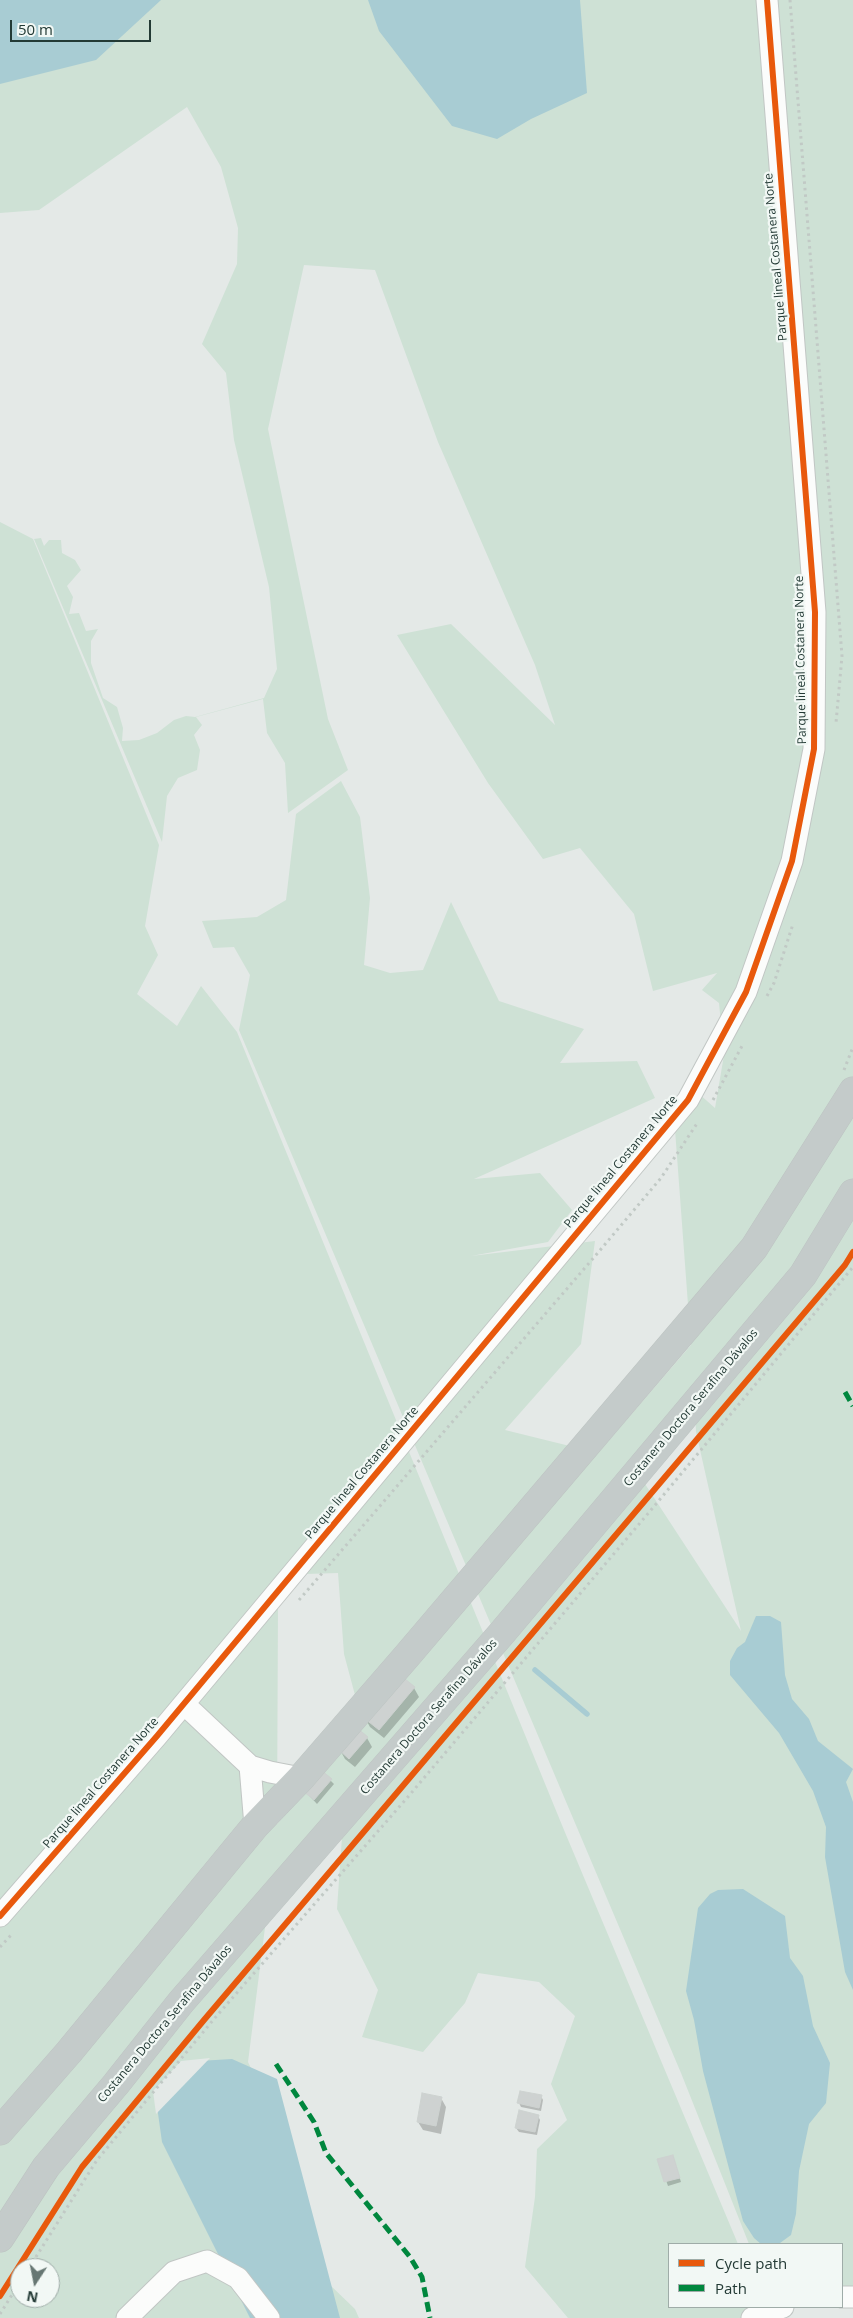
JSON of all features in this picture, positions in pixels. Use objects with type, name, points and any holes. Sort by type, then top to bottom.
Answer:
[{"type":"highway","points":[[0,2131],[69,2052],[255,1826],[301,1778],[754,1248],[853,1091]]},
{"type":"highway","name":"Costanera Doctora Serafina Dávalos","points":[[0,2238],[46,2167],[116,2084],[181,2002],[502,1633],[803,1275],[853,1193]]},
{"type":"street","name":"Parque lineal Costanera Norte","points":[[0,1916],[184,1704],[688,1100],[746,992],[792,861],[814,750],[815,612],[767,0]]},
{"type":"street","points":[[184,1704],[250,1766],[301,1778]]},
{"type":"street","points":[[250,1766],[255,1826]]},
{"type":"street","points":[[127,2318],[174,2272],[207,2261],[238,2278],[269,2318]]},
{"type":"street","points":[[752,2318],[780,2308]]},
{"type":"path","points":[[790,0],[842,656],[835,732]]},
{"type":"path","points":[[765,1000],[774,982],[795,918]]},
{"type":"path","points":[[709,1105],[720,1089],[743,1044]]},
{"type":"path","points":[[294,1606],[661,1178],[699,1121]]},
{"type":"path","points":[[788,1333],[849,1259]]},
{"type":"path","points":[[35,2258],[97,2160],[214,2019],[407,1798],[651,1510],[853,1266]]},
{"type":"path","points":[[88,2160],[204,2020],[314,1893]]},
{"type":"path","points":[[0,1947],[19,1925]]},
{"type":"path","points":[[0,2314],[10,2298]]},
{"type":"green space","points":[[0,0],[853,0],[853,2288],[843,2287],[843,2243],[749,2243],[681,2073],[239,1030],[250,975],[234,947],[213,948],[202,921],[257,917],[286,900],[296,814],[341,781],[360,817],[370,898],[364,965],[390,973],[423,970],[451,902],[499,1001],[584,1029],[560,1063],[637,1061],[655,1098],[474,1179],[540,1173],[572,1210],[548,1242],[471,1256],[595,1241],[581,1344],[505,1430],[598,1453],[691,1345],[674,1116],[690,1086],[715,1108],[724,1055],[719,1003],[702,990],[717,973],[653,991],[634,914],[580,848],[543,859],[488,783],[397,635],[451,624],[555,725],[535,665],[438,442],[375,270],[304,265],[268,429],[328,719],[348,770],[288,813],[285,763],[267,733],[263,699],[196,717],[202,725],[194,735],[200,750],[197,770],[178,778],[167,796],[162,842],[34,539],[41,538],[44,546],[49,540],[61,540],[62,553],[75,560],[81,570],[67,586],[73,597],[69,614],[79,613],[86,631],[98,629],[91,641],[91,663],[103,698],[117,707],[123,728],[122,741],[139,740],[157,733],[174,720],[186,716],[195,717],[264,698],[277,669],[269,587],[234,440],[226,373],[202,344],[237,264],[238,228],[221,167],[187,107],[39,210],[0,213]],"holes":[[[694,1387],[696,1432],[741,1631],[630,1461]]]},
{"type":"green space","points":[[0,522],[33,539],[159,845],[145,926],[158,955],[137,994],[177,1026],[201,986],[237,1032],[564,1830],[738,2243],[668,2243],[668,2308],[764,2308],[769,2318],[568,2318],[525,2267],[535,2197],[537,2149],[567,2120],[551,2084],[575,2016],[539,1982],[478,1973],[465,2003],[423,2052],[362,2037],[378,1990],[337,1909],[342,1837],[271,1880],[248,2062],[296,2160],[303,2259],[355,2309],[359,2318],[0,2318]],"holes":[[[338,1573],[344,1654],[363,1725],[277,1824],[278,1607],[306,1574]]]},
{"type":"water","points":[[0,0],[161,0],[96,60],[0,84]]},
{"type":"water","points":[[368,0],[580,0],[587,93],[531,119],[497,139],[452,126],[379,31]]},
{"type":"water","points":[[756,1616],[770,1616],[781,1622],[785,1675],[792,1699],[809,1719],[818,1741],[853,1769],[846,1782],[853,1802],[853,1990],[845,1972],[825,1857],[826,1827],[813,1791],[779,1733],[730,1675],[730,1661],[737,1648],[745,1642]]},
{"type":"water","points":[[743,1889],[785,1916],[790,1958],[803,1976],[813,2026],[830,2063],[826,2103],[809,2124],[799,2171],[796,2214],[791,2235],[780,2243],[760,2243],[754,2238],[743,2221],[703,2071],[694,2020],[686,1991],[698,1908],[710,1894],[718,1890]]},
{"type":"water","points":[[232,2059],[277,2079],[340,2318],[250,2318],[162,2142],[155,2092],[182,2062]]},
{"type":"pier","points":[[210,2058],[156,2114],[153,2091],[181,2061]]},
{"type":"building","points":[[400,1675],[415,1687],[379,1730],[364,1718]]},
{"type":"building","points":[[357,1728],[368,1737],[349,1759],[339,1750]]},
{"type":"building","points":[[321,1770],[332,1779],[314,1800],[303,1791]]},
{"type":"building","points":[[520,2091],[542,2095],[539,2108],[517,2103]]},
{"type":"building","points":[[422,2093],[442,2097],[436,2126],[417,2122]]},
{"type":"building","points":[[519,2110],[539,2115],[535,2132],[515,2128]]},
{"type":"building","points":[[673,2155],[680,2178],[664,2182],[657,2159]]},
{"type":"waterway","points":[[535,1670],[587,1714]]},
{"type":"marked path","points":[[845,1392],[853,1406]]},
{"type":"marked path","points":[[276,2064],[314,2122],[326,2153],[410,2257],[422,2277],[430,2318]]},
{"type":"cycle path","points":[[0,1916],[157,1736],[688,1100],[746,992],[792,861],[814,749],[815,612],[767,0]]},
{"type":"cycle path","points":[[0,2296],[82,2167],[204,2020],[845,1265],[853,1252]]}]
